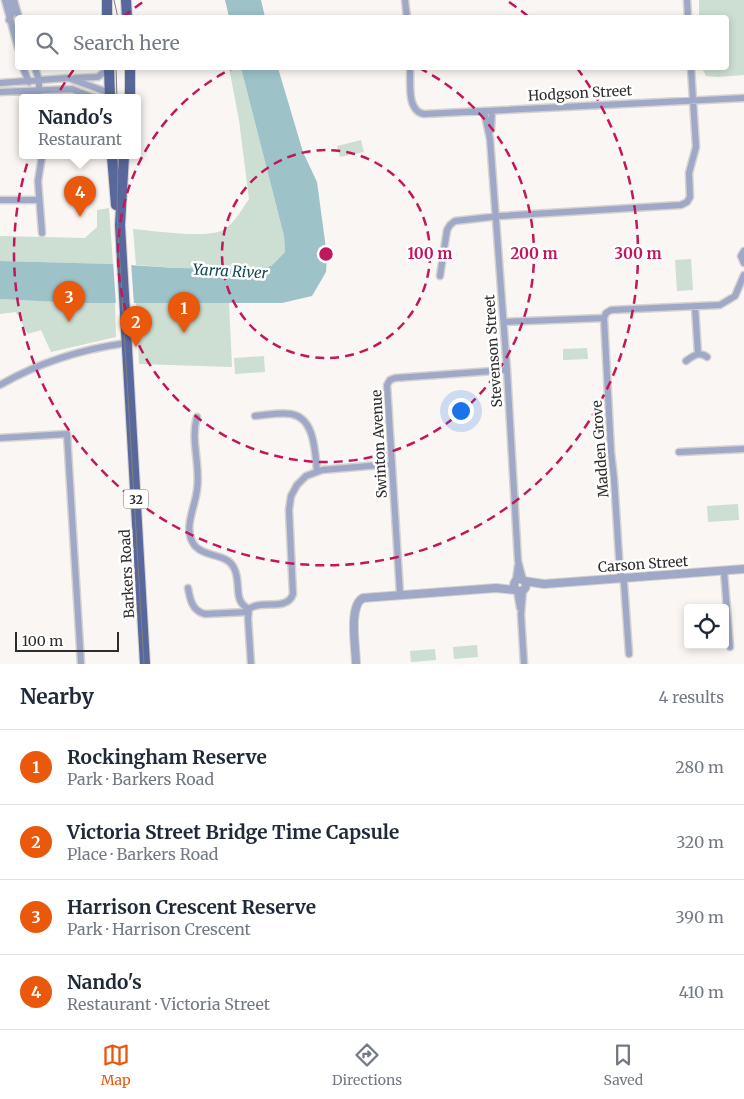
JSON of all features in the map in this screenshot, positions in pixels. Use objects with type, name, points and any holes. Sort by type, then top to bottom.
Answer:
[{"type":"main road","points":[[107,0],[108,15]]},
{"type":"main road","points":[[126,0],[127,15]]},
{"type":"main road","points":[[109,70],[112,94]]},
{"type":"main road","points":[[130,70],[130,94]]},
{"type":"main road","name":"32","points":[[112,159],[115,200],[120,225]]},
{"type":"main road","name":"32","points":[[124,159],[120,225],[127,338]]},
{"type":"main road","name":"Barkers Road","points":[[127,338],[146,664]]},
{"type":"street","points":[[5,0],[9,20],[15,32]]},
{"type":"street","points":[[9,20],[12,14],[9,2],[12,0]]},
{"type":"street","points":[[12,0],[18,15]]},
{"type":"street","points":[[406,0],[407,15]]},
{"type":"street","points":[[687,0],[688,15]]},
{"type":"street","points":[[24,70],[27,81],[39,90]]},
{"type":"street","points":[[36,70],[39,80],[39,94]]},
{"type":"street","points":[[0,84],[96,77],[102,75],[107,70]]},
{"type":"street","name":"Hodgson Street","points":[[410,70],[412,104],[418,113],[428,114],[744,98]]},
{"type":"street","points":[[440,276],[446,234],[450,225],[455,221],[676,205],[687,202],[690,197],[689,173],[696,151],[691,70]]},
{"type":"street","points":[[68,78],[105,94]]},
{"type":"street","points":[[11,82],[12,92]]},
{"type":"street","points":[[0,92],[72,89],[85,94]]},
{"type":"street","name":"Stevenson Street","points":[[490,139],[492,110]]},
{"type":"street","name":"Stevenson Street","points":[[484,111],[490,139],[504,322],[519,580]]},
{"type":"street","points":[[41,159],[38,178],[38,200],[42,233]]},
{"type":"street","points":[[0,200],[38,200]]},
{"type":"street","points":[[744,251],[741,256],[744,263]]},
{"type":"street","points":[[504,322],[604,318],[606,313],[611,310],[725,304],[738,291],[744,275]]},
{"type":"street","points":[[695,307],[698,354]]},
{"type":"street","name":"Madden Grove","points":[[604,318],[611,452],[629,654]]},
{"type":"street","points":[[0,385],[53,359],[127,338]]},
{"type":"street","points":[[686,361],[698,354],[707,357]]},
{"type":"street","name":"Swinton Avenue","points":[[400,594],[387,388],[390,380],[395,378],[507,370]]},
{"type":"street","points":[[255,416],[296,415],[311,434],[317,471]]},
{"type":"street","points":[[197,417],[195,429],[198,484],[190,519],[191,539],[200,550],[224,559],[233,566],[236,574],[239,600],[248,610],[251,664]]},
{"type":"street","points":[[0,438],[67,434],[81,664]]},
{"type":"street","points":[[679,452],[744,449]]},
{"type":"street","points":[[188,588],[193,605],[199,612],[205,614],[248,610],[255,606],[286,603],[292,598],[289,503],[297,485],[306,476],[317,471],[392,464]]},
{"type":"street","name":"Carson Street","points":[[356,664],[354,613],[357,603],[368,597],[496,588],[520,590],[544,584],[744,569]]},
{"type":"street","points":[[724,571],[730,647]]},
{"type":"street","points":[[520,590],[513,587],[519,580],[526,584],[520,590],[524,664]]},
{"type":"street","name":"Carson Street","points":[[496,588],[519,580],[544,584]]},
{"type":"green space","points":[[699,0],[744,0],[744,75],[706,76],[703,70],[729,70],[729,15],[699,15]]},
{"type":"green space","points":[[229,70],[242,70],[284,236],[285,252],[271,266],[252,269],[176,268],[136,265],[133,229],[191,234],[213,233],[225,229],[240,212],[249,199],[239,120]]},
{"type":"green space","points":[[361,140],[364,152],[340,157],[337,146]]},
{"type":"green space","points":[[109,208],[113,264],[0,261],[0,236],[85,238],[97,227],[97,210]]},
{"type":"green space","points":[[691,259],[693,290],[677,291],[675,260]]},
{"type":"green space","points":[[0,299],[115,303],[116,337],[51,352],[41,330],[28,334],[16,312],[0,314]]},
{"type":"green space","points":[[136,302],[229,302],[232,367],[139,364]]},
{"type":"green space","points":[[587,348],[588,359],[563,360],[563,349]]},
{"type":"green space","points":[[264,356],[265,372],[235,374],[234,358]]},
{"type":"green space","points":[[738,504],[739,520],[708,522],[707,506]]},
{"type":"green space","points":[[477,645],[478,657],[454,659],[453,647]]},
{"type":"green space","points":[[435,649],[436,660],[411,662],[410,651]]},
{"type":"water","points":[[225,0],[261,0],[265,15],[229,15]]},
{"type":"water","name":"Yarra River","points":[[242,70],[279,70],[303,152],[317,182],[327,256],[326,272],[312,296],[282,303],[75,303],[0,299],[0,261],[252,269],[271,266],[285,252],[284,236]]},
{"type":"pier","points":[[113,261],[131,262],[134,305],[116,305]]},
{"type":"tram line","points":[[114,0],[117,15]]},
{"type":"tram line","points":[[116,70],[117,94]]},
{"type":"tram line","points":[[118,159],[117,212],[144,664]]},
{"type":"place","name":"Nando's","points":[[80,217]]},
{"type":"place","name":"Harrison Crescent Reserve","points":[[69,322]]},
{"type":"place","name":"Rockingham Reserve","points":[[184,333]]},
{"type":"place","name":"Victoria Street Bridge Time Capsule","points":[[136,347]]}]
